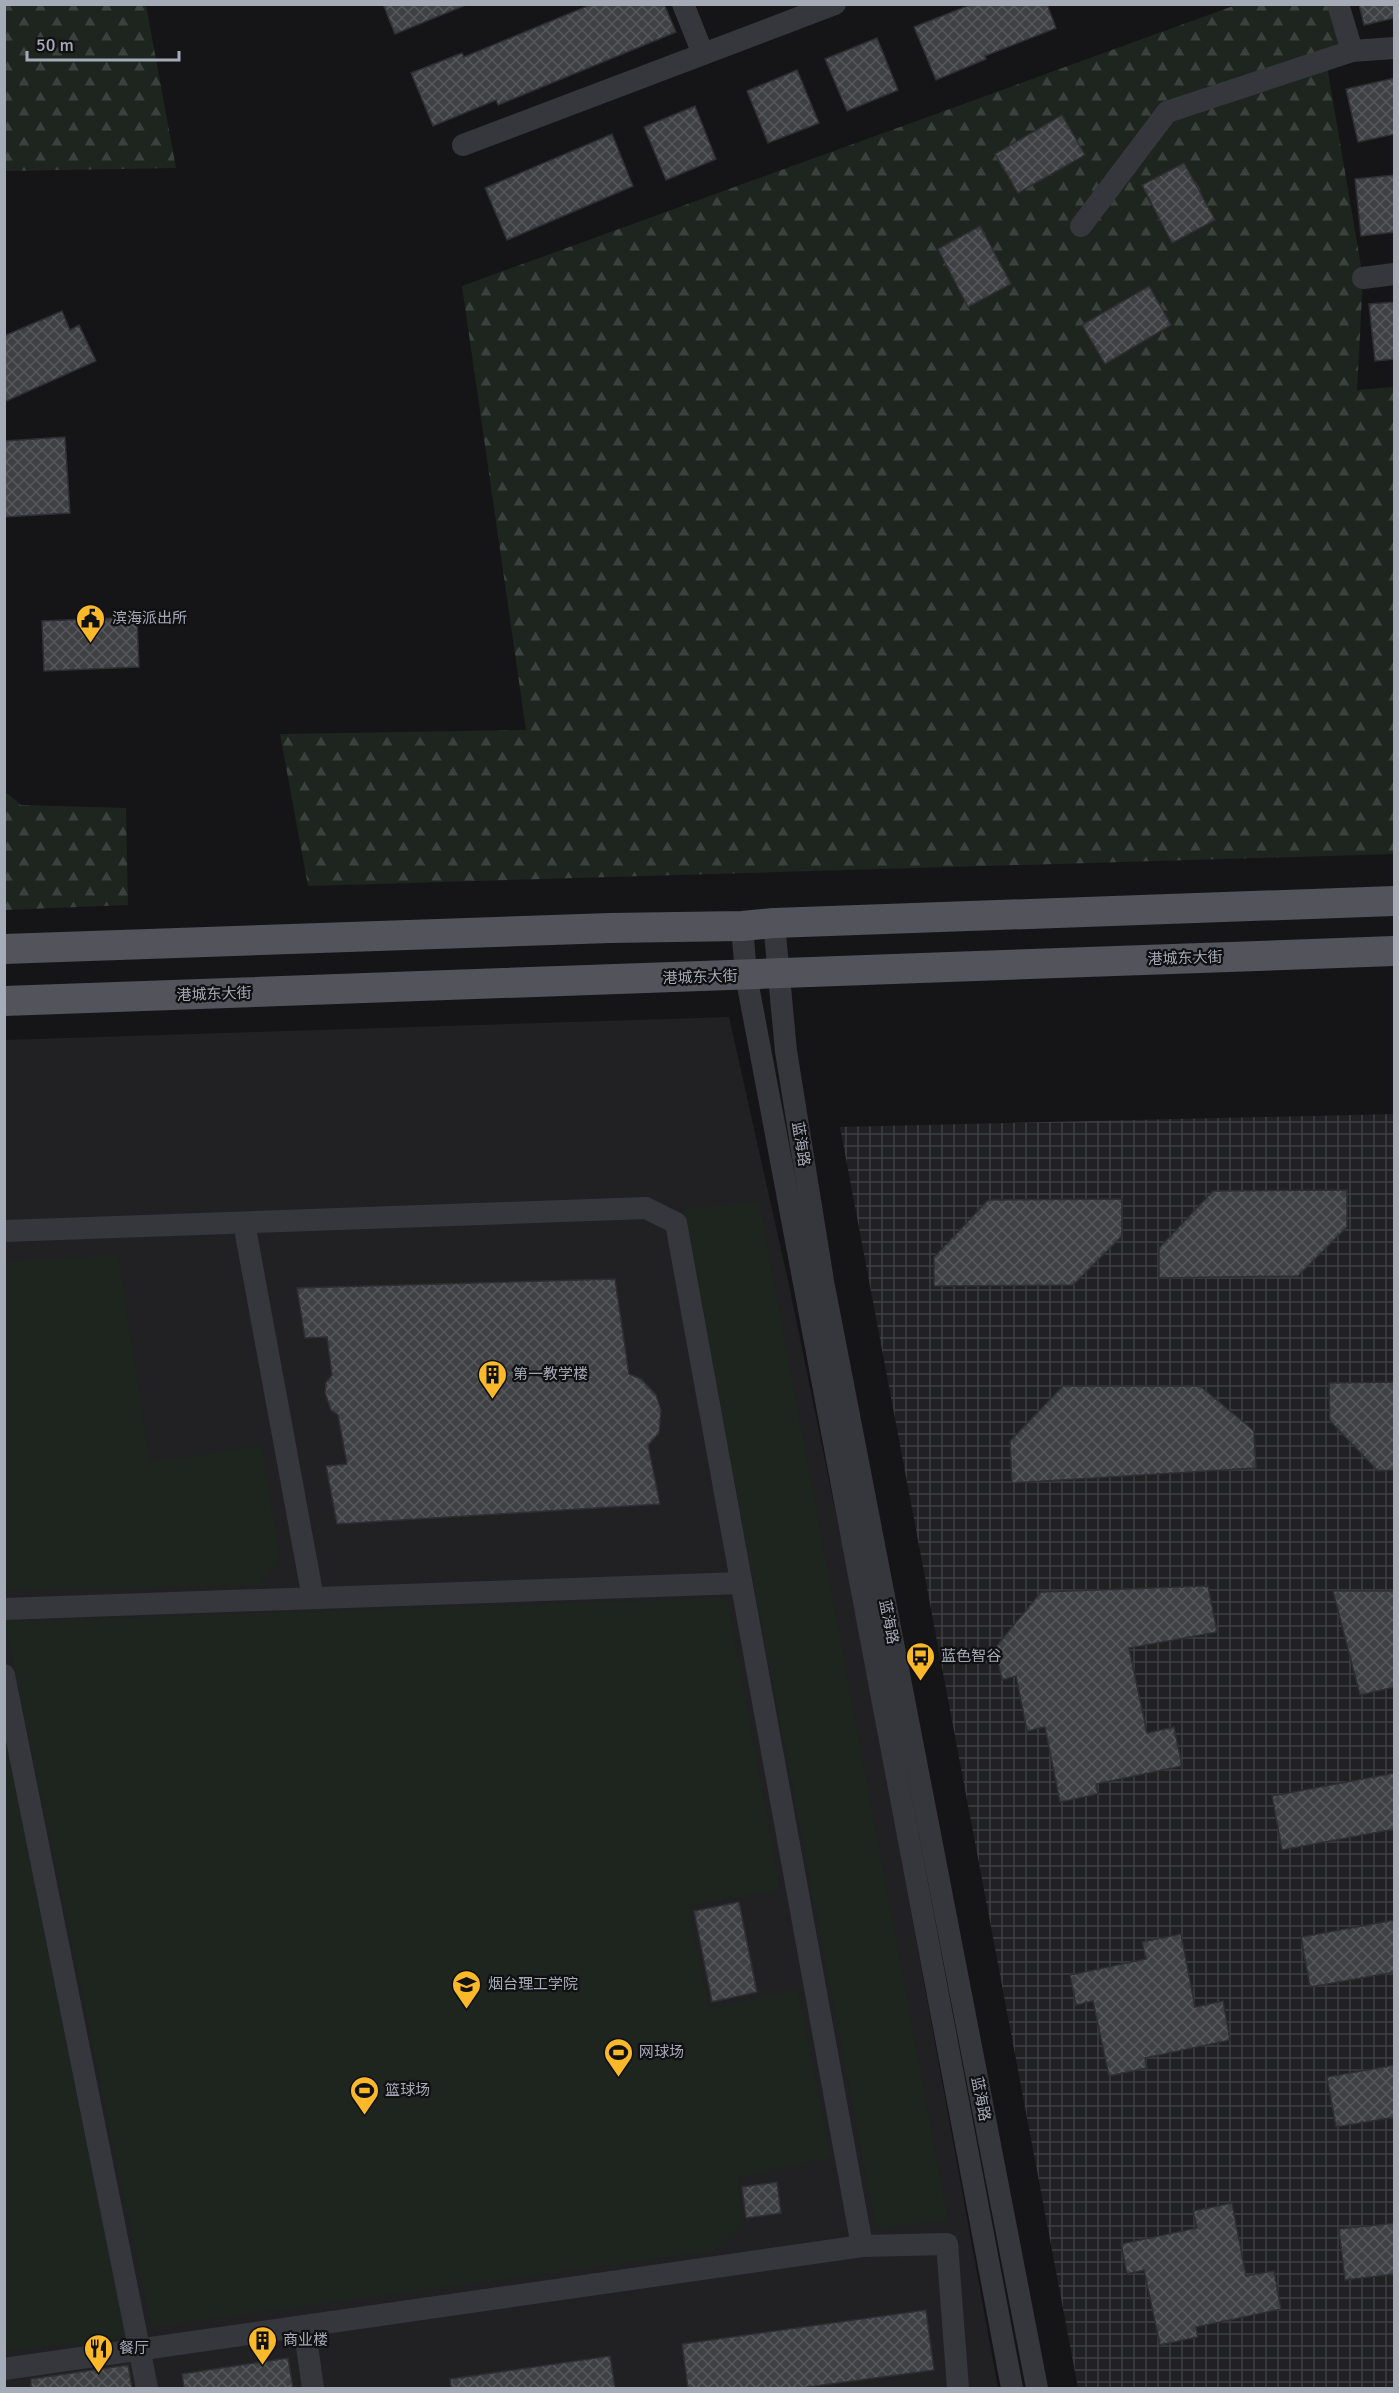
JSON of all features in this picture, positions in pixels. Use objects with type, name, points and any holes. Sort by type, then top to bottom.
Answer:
[{"type":"main road","points":[[4,949],[598,928],[742,926],[1395,901]]},
{"type":"main road","name":"港城东大街","points":[[4,1001],[1395,951]]},
{"type":"street","points":[[683,4],[703,54]]},
{"type":"street","points":[[463,145],[835,4]]},
{"type":"street","points":[[1338,4],[1352,51]]},
{"type":"street","points":[[1081,226],[1167,112],[1352,51],[1395,48]]},
{"type":"street","points":[[1363,278],[1395,274]]},
{"type":"street","name":"蓝海路","points":[[774,923],[786,1051],[823,1281],[1037,2388]]},
{"type":"street","name":"蓝海路","points":[[742,926],[746,975],[1012,2388]]},
{"type":"street","points":[[4,1231],[646,1208],[676,1223],[862,2246]]},
{"type":"street","points":[[244,1223],[313,1598]]},
{"type":"street","points":[[4,1609],[741,1583]]},
{"type":"street","points":[[4,1675],[147,2388]]},
{"type":"street","points":[[4,2369],[862,2246],[947,2244],[958,2388]]},
{"type":"street","points":[[304,2326],[313,2388]]},
{"type":"shaded area","name":"烟台理工学院","points":[[729,1017],[789,1285],[860,1631],[998,2388],[5,2388],[4,1040]]},
{"type":"shaded area","points":[[1394,1114],[1394,2388],[1078,2388],[840,1127]]},
{"type":"green space","points":[[4,5],[146,5],[176,168],[5,171]]},
{"type":"green space","points":[[1236,5],[1338,5],[1352,51],[1326,60],[1363,278],[1357,390],[1394,387],[1394,854],[308,886],[280,734],[526,730],[462,286]]},
{"type":"green space","points":[[4,791],[21,805],[126,808],[128,905],[5,910]]},
{"type":"green space","points":[[759,1201],[948,2220],[876,2229],[683,1209]]},
{"type":"green space","points":[[118,1255],[150,1463],[261,1445],[280,1558],[259,1585],[5,1590],[5,1262]]},
{"type":"green space","points":[[727,1598],[780,1889],[688,1907],[709,2008],[798,1990],[831,2157],[738,2178],[742,2224],[714,2251],[151,2327],[5,1621]]},
{"type":"green space","points":[[4,1724],[127,2338],[5,2351],[4,2351]]},
{"type":"building","points":[[383,4],[466,4],[466,5],[395,34]]},
{"type":"building","points":[[664,4],[676,32],[498,105],[496,100],[433,126],[411,73],[462,53],[464,57],[590,5]]},
{"type":"building","points":[[1047,4],[1056,28],[985,56],[986,59],[936,80],[914,27],[970,5]]},
{"type":"building","points":[[1359,4],[1395,4],[1395,18],[1364,25]]},
{"type":"building","points":[[877,38],[898,90],[847,111],[825,59]]},
{"type":"building","points":[[797,70],[819,123],[768,143],[747,91]]},
{"type":"building","points":[[1395,78],[1395,134],[1358,142],[1346,89]]},
{"type":"building","points":[[695,106],[716,159],[666,180],[644,127]]},
{"type":"building","points":[[1062,115],[1085,155],[1018,193],[995,154]]},
{"type":"building","points":[[612,134],[633,186],[507,240],[485,188]]},
{"type":"building","points":[[1184,163],[1215,220],[1172,243],[1142,185]]},
{"type":"building","points":[[1395,175],[1395,232],[1361,236],[1355,179]]},
{"type":"building","points":[[980,226],[1011,284],[968,307],[938,249]]},
{"type":"building","points":[[1149,286],[1171,325],[1105,364],[1082,325]]},
{"type":"building","points":[[1395,302],[1395,359],[1375,361],[1369,304]]},
{"type":"building","points":[[62,311],[70,330],[79,325],[96,361],[4,402],[4,336]]},
{"type":"building","points":[[65,437],[70,513],[4,517],[4,441]]},
{"type":"building","name":"滨海派出所","points":[[137,617],[139,667],[44,671],[42,621]]},
{"type":"building","points":[[1347,1190],[1347,1227],[1298,1276],[1159,1278],[1159,1248],[1213,1191]]},
{"type":"building","points":[[1122,1199],[1122,1236],[1073,1285],[934,1286],[934,1257],[988,1200]]},
{"type":"building","name":"第一教学楼","points":[[615,1279],[629,1374],[641,1379],[656,1395],[661,1410],[659,1433],[648,1445],[660,1504],[337,1524],[326,1466],[347,1464],[338,1415],[331,1410],[325,1393],[326,1382],[332,1375],[327,1337],[305,1338],[297,1288]]},
{"type":"building","points":[[1395,1382],[1395,1470],[1378,1471],[1330,1421],[1329,1383]]},
{"type":"building","points":[[1063,1386],[1200,1386],[1254,1431],[1256,1468],[1012,1483],[1010,1441]]},
{"type":"building","points":[[1208,1586],[1217,1632],[1129,1648],[1147,1733],[1174,1727],[1182,1766],[1096,1784],[1098,1794],[1060,1802],[1045,1727],[1027,1731],[1016,1676],[1002,1680],[995,1648],[1041,1592]]},
{"type":"building","points":[[1333,1591],[1395,1591],[1395,1687],[1360,1695]]},
{"type":"building","points":[[1395,1773],[1395,1829],[1282,1850],[1272,1796]]},
{"type":"building","points":[[739,1902],[757,1992],[712,2002],[694,1911]]},
{"type":"building","points":[[1395,1920],[1395,1972],[1310,1987],[1301,1937]]},
{"type":"building","points":[[1181,1934],[1195,2007],[1223,2001],[1230,2040],[1145,2058],[1147,2068],[1109,2076],[1093,2001],[1076,2005],[1070,1975],[1146,1959],[1142,1942]]},
{"type":"building","points":[[1395,2065],[1395,2117],[1336,2127],[1327,2077]]},
{"type":"building","points":[[777,2182],[781,2213],[746,2218],[742,2187]]},
{"type":"building","points":[[1232,2203],[1246,2276],[1274,2271],[1281,2309],[1196,2327],[1198,2337],[1160,2345],[1144,2270],[1127,2274],[1121,2244],[1197,2228],[1193,2211]]},
{"type":"building","points":[[1395,2223],[1395,2274],[1345,2280],[1339,2229]]},
{"type":"building","points":[[926,2310],[934,2370],[801,2388],[688,2388],[682,2344]]},
{"type":"building","points":[[610,2356],[615,2388],[451,2388],[450,2379]]},
{"type":"building","name":"商业楼","points":[[288,2358],[293,2388],[184,2388],[182,2374]]},
{"type":"building","name":"餐厅","points":[[128,2365],[132,2388],[31,2388],[31,2379]]},
{"type":"place","name":"滨海派出所","points":[[91,644]]},
{"type":"place","name":"第一教学楼","points":[[492,1400]]},
{"type":"place","name":"蓝色智谷","points":[[920,1682]]},
{"type":"place","name":"烟台理工学院","points":[[467,2010]]},
{"type":"place","name":"网球场","points":[[618,2078]]},
{"type":"place","name":"篮球场","points":[[364,2116]]},
{"type":"place","name":"商业楼","points":[[262,2366]]},
{"type":"place","name":"餐厅","points":[[98,2374]]}]
